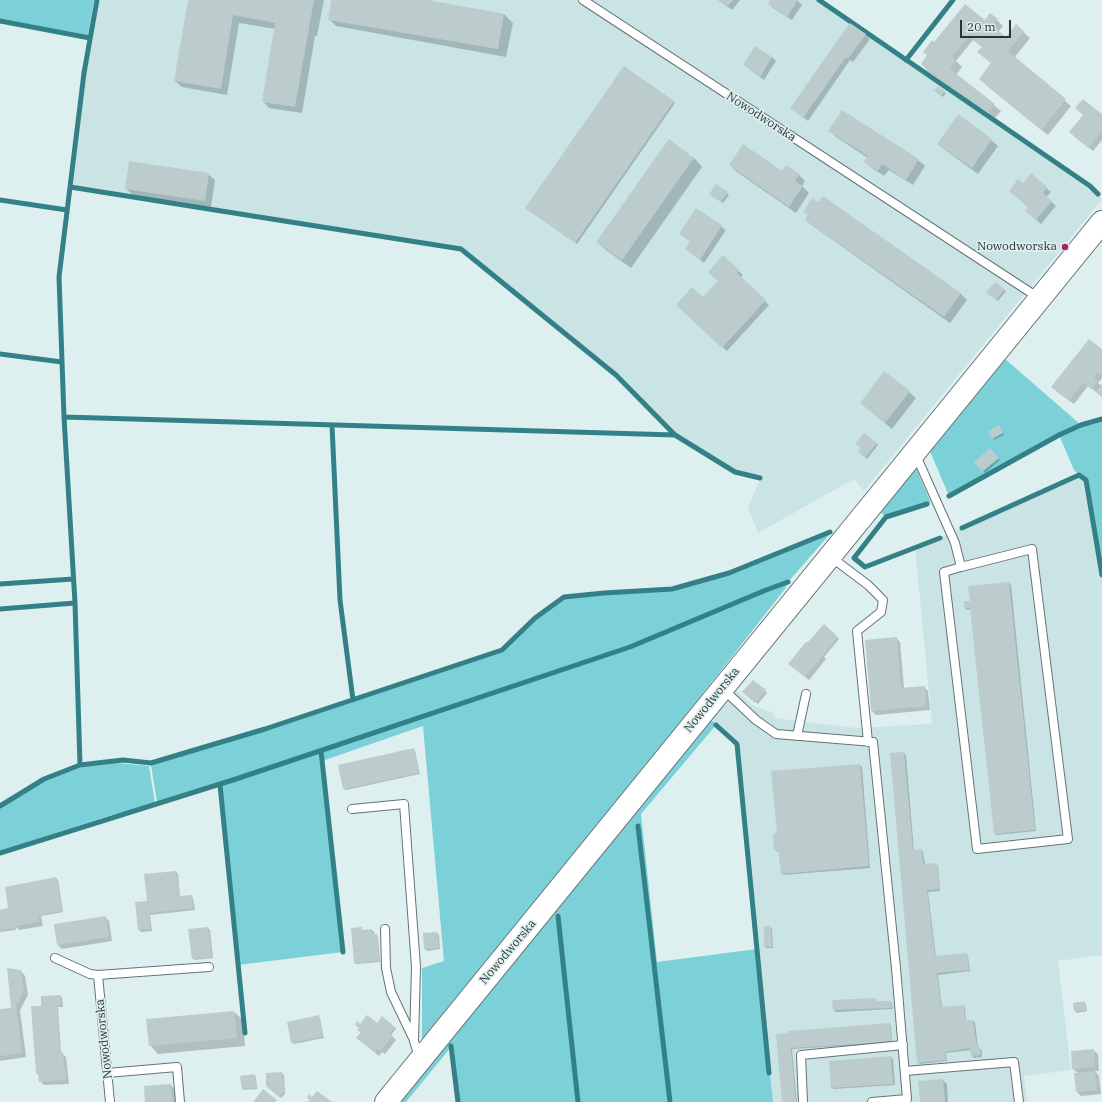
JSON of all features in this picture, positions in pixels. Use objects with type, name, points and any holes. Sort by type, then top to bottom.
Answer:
[{"type":"street","name":"Nowodworska","points":[[386,1102],[417,1050],[722,688],[1102,222]]},
{"type":"lane","name":"Nowodworska","points":[[583,0],[1039,299]]},
{"type":"lane","points":[[914,454],[920,462],[955,543],[961,567]]},
{"type":"lane","points":[[1032,548],[1068,839],[977,850],[944,572],[961,567],[1032,548]]},
{"type":"lane","points":[[830,556],[868,585],[883,600],[881,612],[857,630],[868,742]]},
{"type":"lane","points":[[722,688],[756,720],[776,734],[873,742],[907,1099],[872,1102]]},
{"type":"lane","points":[[797,736],[806,694]]},
{"type":"lane","points":[[352,809],[404,804],[416,967],[417,1050]]},
{"type":"lane","points":[[385,929],[386,968],[391,992],[417,1050]]},
{"type":"lane","points":[[55,958],[90,974],[98,975],[209,967]]},
{"type":"lane","name":"Nowodworska","points":[[98,975],[110,1102]]},
{"type":"lane","points":[[803,1102],[801,1055],[903,1045]]},
{"type":"lane","points":[[905,1071],[1014,1062],[1019,1102]]},
{"type":"lane","points":[[107,1073],[177,1067],[180,1102]]},
{"type":"shaded area","points":[[0,0],[94,0],[88,35],[0,19]]},
{"type":"shaded area","points":[[100,0],[819,0],[1090,186],[1102,199],[864,491],[854,479],[758,533],[748,507],[761,477],[736,471],[678,435],[619,374],[463,248],[73,186],[86,75]]},
{"type":"shaded area","points":[[1004,358],[1081,425],[1102,419],[1102,575],[1086,480],[1074,470],[1059,435],[949,496],[929,449]]},
{"type":"shaded area","points":[[915,466],[931,503],[886,517],[880,512]]},
{"type":"shaded area","points":[[1079,475],[1086,480],[1102,575],[1102,955],[1058,961],[1071,1070],[1024,1076],[1027,1102],[773,1102],[737,744],[710,718],[735,689],[754,706],[775,713],[774,718],[856,728],[932,724],[915,547],[962,528]]},
{"type":"shaded area","points":[[830,534],[788,582],[785,589],[674,730],[422,1040],[422,968],[444,961],[423,726],[322,761],[343,952],[238,965],[220,785],[157,802],[151,765],[290,723],[503,651],[538,618],[565,598],[675,590],[731,574]]},
{"type":"shaded area","points":[[710,718],[716,725],[641,814],[657,962],[757,949],[773,1102],[458,1102],[452,1046],[406,1102],[398,1102]]},
{"type":"shaded area","points":[[118,763],[149,766],[155,803],[105,817],[0,851],[0,808],[44,780],[82,767]]},
{"type":"building","points":[[188,0],[314,0],[295,107],[262,102],[275,23],[233,15],[221,89],[174,81]]},
{"type":"building","points":[[331,0],[428,0],[504,14],[498,49],[328,20]]},
{"type":"building","points":[[718,0],[733,0],[727,7]]},
{"type":"building","points":[[770,0],[798,0],[787,17],[768,4]]},
{"type":"building","points":[[965,4],[985,20],[990,13],[998,19],[992,26],[1006,37],[1016,24],[1024,31],[1008,51],[1066,99],[1041,130],[979,79],[991,63],[977,52],[982,47],[969,36],[952,57],[956,60],[950,69],[995,104],[988,113],[921,64],[927,55],[923,52],[932,40],[934,42]]},
{"type":"building","points":[[850,23],[866,34],[848,59],[846,57],[803,118],[790,108]]},
{"type":"building","points":[[755,46],[772,57],[760,77],[743,65]]},
{"type":"building","points":[[624,66],[674,101],[575,243],[525,208]]},
{"type":"building","points":[[938,86],[945,91],[941,96],[934,91]]},
{"type":"building","points":[[1083,99],[1102,114],[1102,131],[1088,148],[1069,132],[1083,115],[1075,108]]},
{"type":"building","points":[[842,110],[919,159],[906,180],[882,164],[878,171],[864,162],[868,156],[828,131]]},
{"type":"building","points":[[958,114],[992,139],[972,168],[937,144]]},
{"type":"building","points":[[669,139],[694,158],[622,260],[596,242]]},
{"type":"building","points":[[743,144],[782,171],[786,165],[800,174],[795,181],[803,186],[789,207],[729,165]]},
{"type":"building","points":[[129,161],[209,173],[205,201],[125,189]]},
{"type":"building","points":[[1031,173],[1047,187],[1043,193],[1052,201],[1036,220],[1025,211],[1028,207],[1009,191],[1018,179],[1023,183]]},
{"type":"building","points":[[716,184],[728,192],[721,202],[709,194]]},
{"type":"building","points":[[823,196],[961,293],[944,317],[805,220],[808,215],[803,212],[812,198],[818,202]]},
{"type":"building","points":[[696,208],[722,225],[700,260],[685,249],[690,241],[679,234]]},
{"type":"building","points":[[723,255],[739,270],[737,273],[766,300],[722,348],[676,305],[692,287],[703,297],[718,281],[708,272]]},
{"type":"building","points":[[995,282],[1005,289],[996,300],[986,293]]},
{"type":"building","points":[[1089,339],[1102,349],[1102,373],[1101,375],[1098,373],[1094,378],[1098,381],[1091,389],[1083,383],[1069,401],[1051,387]]},
{"type":"building","points":[[884,371],[910,391],[885,423],[860,403]]},
{"type":"building","points":[[1102,384],[1102,397],[1096,392]]},
{"type":"building","points":[[999,425],[1003,433],[992,439],[988,431]]},
{"type":"building","points":[[864,433],[877,443],[865,458],[858,452],[861,448],[855,444]]},
{"type":"building","points":[[990,448],[999,458],[982,472],[974,462]]},
{"type":"building","points":[[1009,582],[1035,830],[994,834],[970,608],[964,608],[964,601],[970,601],[968,586]]},
{"type":"building","points":[[824,624],[838,637],[805,677],[788,664],[806,642],[808,642]]},
{"type":"building","points":[[897,637],[901,688],[925,686],[926,706],[871,711],[865,640]]},
{"type":"building","points":[[753,680],[766,690],[755,703],[742,692]]},
{"type":"building","points":[[414,748],[419,773],[343,789],[338,765]]},
{"type":"building","points":[[904,752],[913,850],[922,849],[923,863],[937,863],[939,889],[927,890],[935,956],[967,953],[969,970],[937,973],[941,1007],[964,1005],[965,1020],[973,1020],[977,1047],[980,1047],[981,1055],[971,1056],[970,1048],[945,1052],[946,1060],[917,1063],[890,753]]},
{"type":"building","points":[[860,764],[869,866],[781,874],[778,850],[774,850],[773,834],[777,833],[771,771]]},
{"type":"building","points":[[176,871],[179,896],[192,895],[193,908],[149,913],[151,929],[138,930],[135,902],[147,901],[144,874]]},
{"type":"building","points":[[56,877],[62,911],[38,915],[39,922],[0,930],[0,910],[8,908],[5,887]]},
{"type":"building","points":[[106,916],[109,937],[57,945],[55,924]]},
{"type":"building","points":[[764,926],[771,926],[772,947],[764,947]]},
{"type":"building","points":[[208,927],[212,957],[192,959],[188,929]]},
{"type":"building","points":[[362,927],[362,930],[372,929],[372,934],[377,934],[379,961],[354,963],[351,928]]},
{"type":"building","points":[[437,932],[439,948],[424,949],[423,933]]},
{"type":"building","points":[[7,968],[21,970],[24,991],[16,1005],[22,1053],[0,1056],[0,1009],[11,1008]]},
{"type":"building","points":[[61,995],[61,1005],[57,1006],[60,1052],[63,1052],[66,1080],[39,1082],[38,1073],[36,1073],[31,1006],[41,1006],[41,996]]},
{"type":"building","points":[[876,998],[876,1001],[891,1001],[892,1008],[833,1010],[832,1000]]},
{"type":"building","points":[[1085,1001],[1086,1010],[1074,1011],[1073,1003]]},
{"type":"building","points":[[234,1011],[237,1038],[149,1046],[146,1019]]},
{"type":"building","points":[[319,1015],[323,1036],[291,1043],[287,1022]]},
{"type":"building","points":[[367,1015],[377,1023],[382,1016],[395,1027],[390,1033],[393,1035],[380,1051],[377,1049],[375,1052],[356,1038],[361,1032],[357,1030],[359,1028],[355,1025],[357,1021],[360,1024]]},
{"type":"building","points":[[890,1023],[891,1042],[791,1048],[796,1102],[782,1102],[776,1034],[789,1033],[788,1031]]},
{"type":"building","points":[[1094,1049],[1095,1067],[1072,1069],[1071,1051]]},
{"type":"building","points":[[891,1056],[893,1084],[831,1088],[829,1061]]},
{"type":"building","points":[[1095,1071],[1097,1090],[1076,1092],[1074,1073]]},
{"type":"building","points":[[282,1072],[284,1091],[279,1097],[266,1086],[266,1073]]},
{"type":"building","points":[[255,1074],[256,1088],[242,1089],[240,1076]]},
{"type":"building","points":[[943,1079],[945,1102],[920,1102],[918,1081]]},
{"type":"building","points":[[171,1084],[172,1102],[145,1102],[144,1086]]},
{"type":"building","points":[[263,1089],[277,1100],[275,1102],[253,1102]]},
{"type":"building","points":[[317,1091],[332,1102],[308,1102],[310,1100],[307,1098],[309,1094],[312,1097]]},
{"type":"waterway","points":[[0,806],[44,779],[80,765],[75,603],[64,417],[59,277],[84,73],[97,0]]},
{"type":"waterway","points":[[819,0],[1090,186],[1098,194]]},
{"type":"waterway","points":[[906,60],[953,0]]},
{"type":"waterway","points":[[0,21],[90,38]]},
{"type":"waterway","points":[[70,187],[461,249],[616,375],[675,435],[735,472],[760,478]]},
{"type":"waterway","points":[[0,200],[67,210]]},
{"type":"waterway","points":[[0,354],[62,362]]},
{"type":"waterway","points":[[64,417],[675,435]]},
{"type":"waterway","points":[[949,496],[1059,435],[1081,425],[1102,419]]},
{"type":"waterway","points":[[332,425],[340,600],[353,700]]},
{"type":"waterway","points":[[962,528],[1079,475],[1086,480],[1102,575]]},
{"type":"waterway","points":[[927,504],[886,517],[854,558],[865,567],[940,538]]},
{"type":"waterway","points":[[80,765],[123,760],[151,763],[265,729],[502,650],[535,618],[564,597],[672,589],[729,573],[830,532]]},
{"type":"waterway","points":[[0,584],[73,579]]},
{"type":"waterway","points":[[0,853],[236,779],[630,647],[788,582]]},
{"type":"waterway","points":[[0,609],[75,603]]},
{"type":"waterway","points":[[716,725],[737,744],[769,1073]]},
{"type":"waterway","points":[[321,751],[343,952]]},
{"type":"waterway","points":[[220,785],[245,1033]]},
{"type":"waterway","points":[[638,826],[670,1102]]},
{"type":"waterway","points":[[558,916],[578,1102]]},
{"type":"waterway","points":[[451,1046],[458,1102]]},
{"type":"place","name":"Nowodworska","points":[[1065,247]]}]
